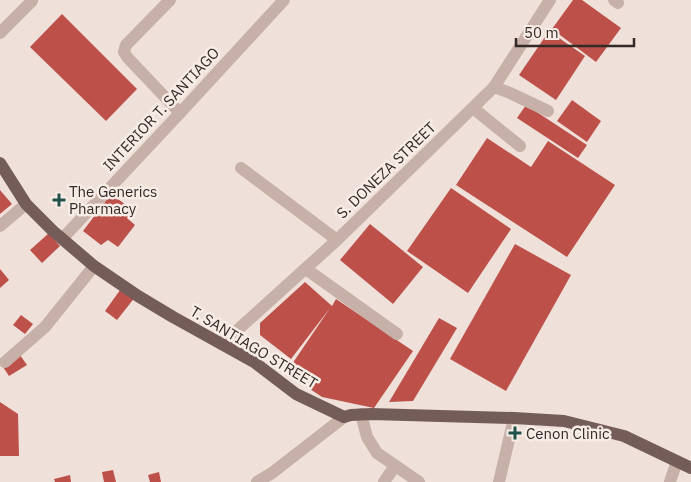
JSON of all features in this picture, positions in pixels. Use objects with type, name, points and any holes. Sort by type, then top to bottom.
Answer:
[{"type":"main road","name":"T. SANTIAGO STREET","points":[[0,163],[26,204],[62,239],[94,266],[138,296],[254,362],[296,394],[344,417]]},
{"type":"main road","points":[[344,417],[371,414],[564,421],[624,436],[691,468]]},
{"type":"street","points":[[170,0],[126,45],[124,52],[127,58],[180,113]]},
{"type":"street","name":"INTERIOR T. SANTIAGO","points":[[62,239],[284,0]]},
{"type":"street","name":"S. DONEZA STREET","points":[[222,344],[337,240],[494,87],[550,0]]},
{"type":"street","points":[[0,33],[32,1]]},
{"type":"street","points":[[494,87],[510,92],[548,111]]},
{"type":"street","points":[[473,108],[520,146]]},
{"type":"street","points":[[241,168],[337,240]]},
{"type":"street","points":[[0,226],[26,204]]},
{"type":"street","points":[[5,362],[45,327],[94,266]]},
{"type":"street","points":[[306,269],[397,334]]},
{"type":"street","points":[[361,414],[367,437],[377,452],[419,482]]},
{"type":"street","points":[[257,482],[272,473],[344,417]]},
{"type":"street","points":[[499,482],[514,418]]},
{"type":"street","points":[[670,482],[676,461]]},
{"type":"street","points":[[384,482],[395,466]]},
{"type":"building","points":[[573,0],[582,0],[621,28],[596,62],[552,29]]},
{"type":"building","points":[[62,14],[137,89],[106,121],[30,47]]},
{"type":"building","points":[[549,31],[585,56],[556,100],[519,75]]},
{"type":"building","points":[[572,100],[601,121],[587,142],[557,121]]},
{"type":"building","points":[[526,105],[587,145],[578,158],[517,118]]},
{"type":"building","points":[[487,138],[531,167],[548,141],[615,185],[567,257],[456,185]]},
{"type":"building","points":[[451,188],[511,229],[468,293],[407,251]]},
{"type":"building","points":[[0,190],[12,204],[0,214]]},
{"type":"building","points":[[111,194],[133,210],[127,218],[135,225],[118,247],[108,240],[101,245],[83,231]]},
{"type":"building","points":[[370,224],[423,267],[393,304],[340,260]]},
{"type":"building","points":[[49,233],[60,246],[42,263],[30,250]]},
{"type":"building","points":[[515,244],[571,275],[506,391],[450,359]]},
{"type":"building","points":[[0,269],[9,280],[0,288]]},
{"type":"building","points":[[305,282],[332,306],[336,299],[413,351],[374,408],[322,397],[286,373],[330,308],[291,359],[260,335],[260,323]]},
{"type":"building","points":[[123,286],[136,296],[117,320],[105,311]]},
{"type":"building","points":[[21,315],[33,324],[25,334],[13,325]]},
{"type":"building","points":[[439,318],[457,328],[413,401],[389,402]]},
{"type":"building","points":[[20,355],[27,365],[9,376],[3,367]]},
{"type":"building","points":[[0,402],[18,414],[19,456],[0,456]]},
{"type":"building","points":[[113,470],[116,482],[104,482],[102,472]]},
{"type":"building","points":[[159,472],[161,482],[150,482],[148,475]]},
{"type":"building","points":[[70,475],[71,482],[55,482],[54,479]]},
{"type":"place","name":"The Generics Pharmacy","points":[[59,200]]},
{"type":"place","name":"Cenon Clinic","points":[[515,433]]}]
